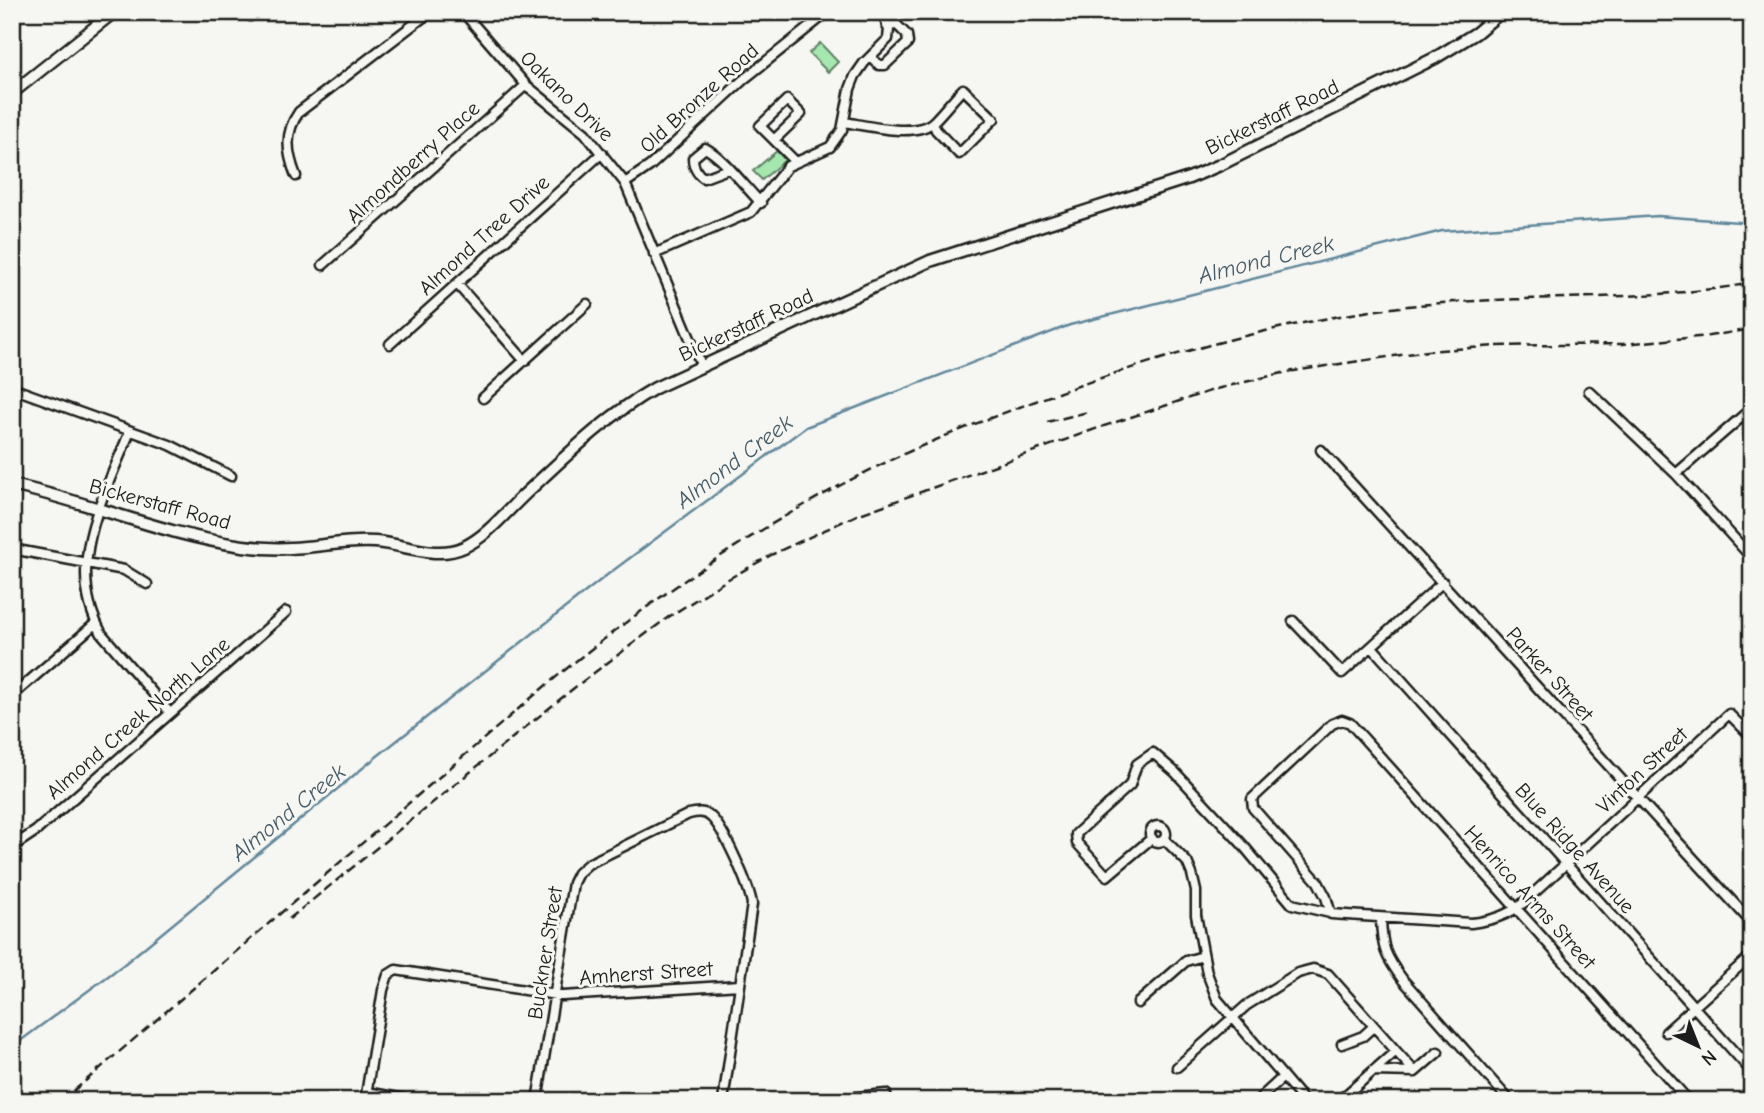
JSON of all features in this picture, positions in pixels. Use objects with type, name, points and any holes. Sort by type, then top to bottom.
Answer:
[{"type":"street","points":[[12,93],[114,12]]},
{"type":"street","points":[[296,176],[289,156],[288,139],[299,112],[429,12]]},
{"type":"street","name":"Oakano Drive","points":[[463,12],[526,85],[572,121],[625,183],[702,367]]},
{"type":"street","name":"Old Bronze Road","points":[[625,183],[650,166],[743,80],[828,12]]},
{"type":"street","points":[[654,254],[744,216],[761,203],[782,172],[795,161],[830,146],[838,138],[852,83],[860,68],[888,39],[882,12]]},
{"type":"street","name":"Bickerstaff Road","points":[[12,485],[201,539],[243,546],[290,548],[362,541],[394,544],[429,552],[448,552],[474,541],[555,466],[624,408],[655,388],[930,261],[1189,178],[1220,165],[1435,58],[1476,33],[1501,12]]},
{"type":"street","points":[[871,57],[879,65],[885,65],[908,43],[906,35],[897,25],[887,26]]},
{"type":"street","name":"Almondberry Place","points":[[323,265],[526,85]]},
{"type":"street","points":[[844,121],[894,130],[915,128],[933,123],[963,89],[994,119],[959,154],[936,130],[933,123]]},
{"type":"street","points":[[774,140],[801,114],[787,100],[760,126],[774,140],[795,161]]},
{"type":"street","name":"Almond Tree Drive","points":[[390,344],[602,153]]},
{"type":"street","points":[[728,169],[761,203]]},
{"type":"street","points":[[457,284],[525,361]]},
{"type":"street","points":[[483,398],[587,304]]},
{"type":"street","points":[[12,388],[170,445],[231,477]]},
{"type":"street","points":[[1589,391],[1676,474],[1752,558]]},
{"type":"street","points":[[1676,474],[1752,408]]},
{"type":"street","points":[[130,431],[87,547],[84,580],[87,598],[102,634],[170,713]]},
{"type":"street","name":"Parker Street","points":[[1321,450],[1752,923]]},
{"type":"street","points":[[1743,547],[1752,539]]},
{"type":"street","points":[[12,549],[124,570],[133,573],[147,584]]},
{"type":"street","points":[[1293,621],[1342,673],[1443,582]]},
{"type":"street","name":"Almond Creek North Lane","points":[[12,847],[36,831],[286,612]]},
{"type":"street","points":[[12,696],[96,623]]},
{"type":"street","name":"Blue Ridge Avenue","points":[[1371,647],[1752,1072]]},
{"type":"street","name":"Vinton Street","points":[[1516,908],[1729,713],[1752,737]]},
{"type":"street","name":"Henrico Arms Street","points":[[1330,913],[1322,888],[1253,808],[1252,799],[1332,724],[1344,720],[1350,723],[1689,1101]]},
{"type":"street","points":[[1152,838],[1107,876],[1077,843],[1076,834],[1130,785],[1137,764],[1153,753],[1175,772],[1292,904],[1334,916],[1471,923],[1494,919],[1516,908]]},
{"type":"street","name":"Buckner Street","points":[[537,1101],[573,883],[578,873],[588,864],[689,814],[698,812],[708,815],[717,825],[730,849],[751,896],[751,919],[740,985]]},
{"type":"street","points":[[1158,826],[1165,831],[1164,839],[1158,842],[1152,838],[1151,830],[1158,826]]},
{"type":"street","points":[[1164,839],[1187,862],[1192,874],[1203,956],[1210,985],[1217,999],[1304,1101]]},
{"type":"street","points":[[1381,919],[1382,946],[1387,959],[1510,1101]]},
{"type":"street","points":[[1138,1003],[1186,961],[1203,956]]},
{"type":"street","points":[[1666,1032],[1752,956]]},
{"type":"street","points":[[1177,1067],[1247,1005],[1298,973],[1312,969],[1328,974],[1415,1072]]},
{"type":"street","name":"Amherst Street","points":[[366,1097],[385,980],[396,970],[556,995],[740,985]]},
{"type":"street","points":[[723,1101],[740,985]]},
{"type":"street","points":[[1342,1044],[1363,1035],[1374,1026]]},
{"type":"street","points":[[1339,1101],[1396,1051]]},
{"type":"street","points":[[1373,1071],[1415,1072],[1438,1052]]},
{"type":"street","points":[[1257,1101],[1283,1077]]},
{"type":"street","points":[[816,1101],[886,1094]]},
{"type":"street","points":[[366,1097],[415,1101]]},
{"type":"green space","points":[[820,43],[838,62],[828,72],[809,53]]},
{"type":"green space","points":[[777,151],[785,160],[762,180],[753,171]]},
{"type":"waterway","name":"Almond Creek","points":[[12,1047],[123,965],[375,758],[607,575],[806,427],[1070,325],[1442,231],[1658,216],[1752,223]]},
{"type":"railway","points":[[62,1101],[544,687],[614,631],[725,553],[802,507],[888,461],[984,420],[1123,371],[1214,344],[1306,322],[1444,303],[1664,294],[1752,283]]},
{"type":"railway","points":[[289,919],[574,688],[670,616],[773,554],[857,515],[1101,427],[1216,389],[1287,372],[1427,351],[1497,346],[1623,344],[1752,329]]},
{"type":"railway","points":[[1047,422],[1088,412]]}]
